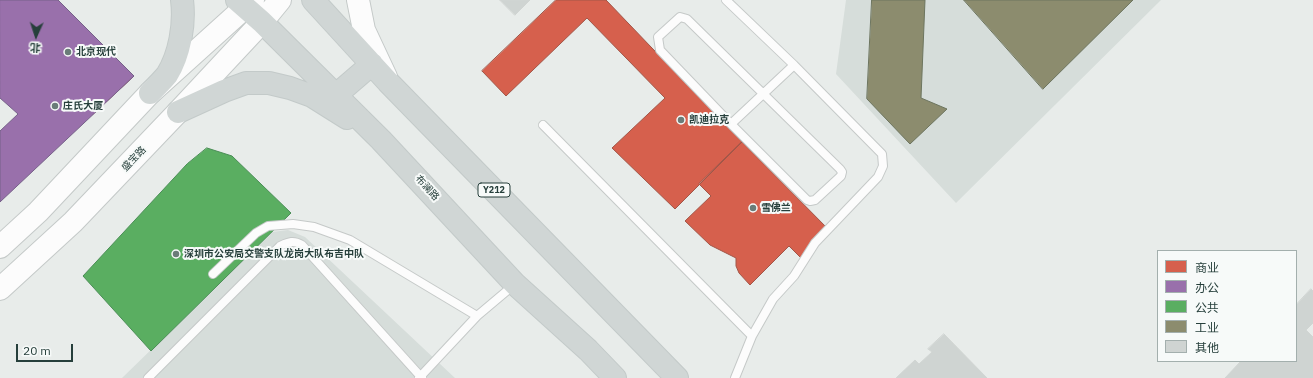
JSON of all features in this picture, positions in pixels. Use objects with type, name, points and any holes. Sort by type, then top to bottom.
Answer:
[{"type":"main road","points":[[0,246],[38,212],[167,75],[176,54],[182,27],[182,0]]},
{"type":"main road","name":"盛宝路","points":[[0,289],[73,222],[262,22],[280,0]]},
{"type":"main road","name":"Y212","points":[[313,0],[388,82],[677,378]]},
{"type":"main road","points":[[358,0],[364,30],[388,82]]},
{"type":"main road","points":[[150,93],[245,3]]},
{"type":"main road","name":"布澜路","points":[[245,3],[262,22],[381,140],[515,284],[588,350],[615,378]]},
{"type":"main road","points":[[336,95],[372,64]]},
{"type":"main road","points":[[178,112],[224,91],[246,83],[269,83],[290,88],[312,96],[381,140]]},
{"type":"lane","points":[[726,0],[794,65],[882,154],[883,166],[878,177],[815,243],[794,276],[773,299],[752,336],[735,378]]},
{"type":"lane","points":[[680,17],[687,19],[840,169],[842,172],[841,176],[815,200],[807,200],[731,124],[660,50],[658,37],[680,17]]},
{"type":"lane","points":[[731,124],[794,65]]},
{"type":"lane","points":[[543,125],[752,336]]},
{"type":"lane","points":[[213,274],[256,233],[268,226],[293,224],[314,227],[350,240],[477,316]]},
{"type":"lane","points":[[148,378],[280,246],[290,241],[295,241],[302,245],[421,378],[477,316],[515,284]]},
{"type":"shaded area","points":[[846,0],[1161,0],[956,203],[836,74]]},
{"type":"shaded area","points":[[288,230],[305,237],[455,378],[122,378],[272,232]]},
{"type":"building: 商业","name":"凯迪拉克","points":[[556,0],[606,0],[742,142],[675,209],[612,148],[665,98],[587,18],[506,96],[482,71]]},
{"type":"building: 商业","name":"北京现代","points":[[62,4],[134,76],[92,115],[0,27],[0,25]]},
{"type":"building: 商业","name":"雪佛兰","points":[[742,142],[831,232],[803,260],[789,246],[750,285],[739,273],[736,266],[736,258],[710,245],[685,221],[711,196],[699,184]]},
{"type":"building: 办公","name":"庄氏大厦","points":[[0,0],[58,0],[134,76],[0,202],[0,131],[18,114],[0,98]]},
{"type":"building: 公共","name":"深圳市公安局交警支队龙岗大队布吉中队","points":[[207,148],[232,156],[291,213],[151,351],[83,276],[187,164]]},
{"type":"building: 工业","points":[[872,0],[925,0],[921,98],[947,109],[910,144],[867,99]]},
{"type":"building: 工业","points":[[964,0],[1133,0],[1043,89]]},
{"type":"building: 其他","points":[[500,0],[530,0],[515,15]]},
{"type":"building: 其他","points":[[1311,289],[1313,291],[1313,323],[1306,330],[1313,337],[1313,378],[1225,378],[1240,362],[1297,362],[1297,304]]},
{"type":"building: 其他","points":[[944,334],[987,378],[896,378],[915,360],[919,364],[932,352],[928,349]]},
{"type":"place","name":"北京现代","points":[[68,52]]},
{"type":"place","name":"庄氏大厦","points":[[55,106]]},
{"type":"place","name":"凯迪拉克","points":[[681,120]]},
{"type":"place","name":"雪佛兰","points":[[753,208]]},
{"type":"place","name":"深圳市公安局交警支队龙岗大队布吉中队","points":[[176,254]]}]
